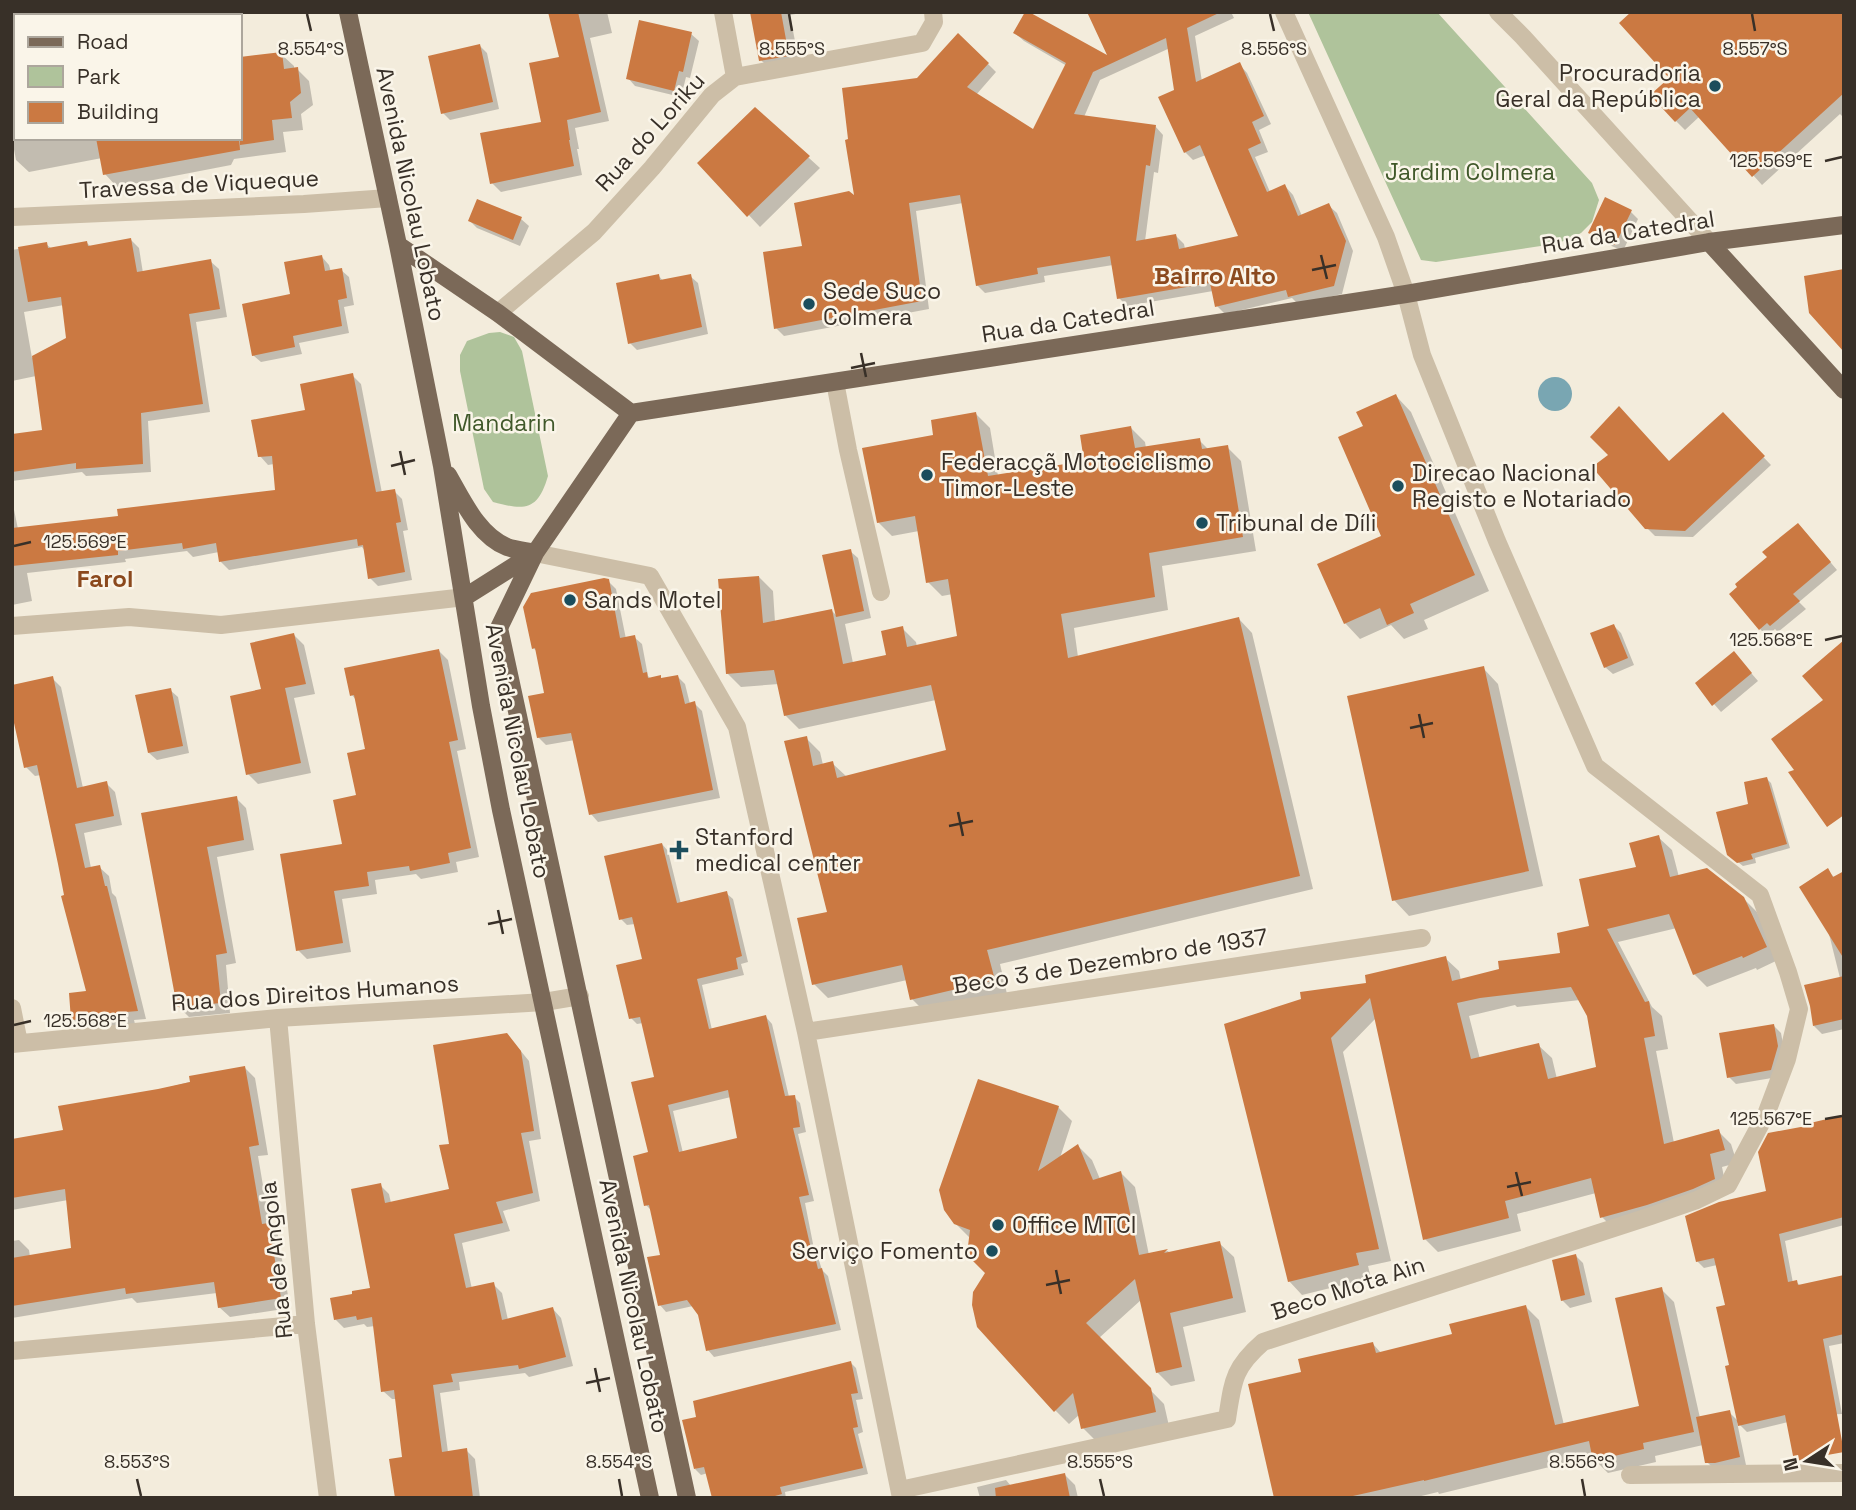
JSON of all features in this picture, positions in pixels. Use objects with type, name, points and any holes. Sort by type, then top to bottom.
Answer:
[{"type":"main road","name":"Avenida Nicolau Lobato","points":[[348,12],[442,466],[496,784],[650,1498]]},
{"type":"main road","name":"Rua da Catedral","points":[[631,413],[1406,294],[1709,242],[1844,225]]},
{"type":"main road","points":[[1709,242],[1844,390]]},
{"type":"main road","points":[[398,244],[498,313],[631,413],[534,553],[465,597]]},
{"type":"main road","points":[[442,466],[485,531],[506,546],[534,553]]},
{"type":"main road","name":"Avenida Nicolau Lobato","points":[[534,553],[499,628],[687,1498]]},
{"type":"street","points":[[723,12],[735,77]]},
{"type":"street","name":"Rua do Loriku","points":[[498,313],[594,232],[652,168],[712,95],[735,77],[922,43],[934,22],[933,12]]},
{"type":"street","points":[[1284,12],[1387,237],[1406,294]]},
{"type":"street","points":[[1498,12],[1709,242]]},
{"type":"street","name":"Travessa de Viqueque","points":[[12,216],[290,205],[388,198]]},
{"type":"street","name":"Beco Mota Ain","points":[[901,1494],[1227,1419],[1234,1379],[1246,1356],[1263,1342],[1697,1200],[1728,1185],[1766,1112],[1787,1059],[1798,1009],[1788,972],[1760,895],[1595,766],[1497,541],[1428,371],[1406,294]]},
{"type":"street","points":[[835,382],[881,592]]},
{"type":"street","points":[[534,553],[650,576],[737,727],[806,1032],[901,1494]]},
{"type":"street","points":[[12,626],[129,617],[221,625],[465,597]]},
{"type":"street","name":"Beco 3 de Dezembro de 1937","points":[[806,1032],[1422,938]]},
{"type":"street","name":"Rua dos Direitos Humanos","points":[[16,1044],[278,1018],[544,1002],[580,996]]},
{"type":"street","points":[[12,1008],[16,1044]]},
{"type":"street","name":"Rua de Angola","points":[[278,1018],[306,1324],[328,1498]]},
{"type":"street","points":[[12,1351],[306,1324]]},
{"type":"street","points":[[1630,1475],[1844,1473]]},
{"type":"green space","name":"Jardim Colmera","points":[[1308,12],[1437,12],[1592,183],[1599,200],[1592,222],[1581,233],[1554,244],[1436,262],[1421,260]]},
{"type":"green space","name":"Mandarin","points":[[500,332],[514,337],[522,351],[548,476],[535,502],[522,507],[493,502],[484,489],[460,371],[460,355],[467,341]]},
{"type":"water","points":[[1555,377],[1567,382],[1572,394],[1567,406],[1555,411],[1543,406],[1538,394],[1543,382]]},
{"type":"building","points":[[548,12],[578,12],[601,112],[567,120],[574,166],[490,184],[480,133],[541,122],[529,63],[559,57]]},
{"type":"building","points":[[750,12],[781,12],[789,56],[759,61]]},
{"type":"building","points":[[1025,12],[1029,12],[1107,55],[1087,12],[1221,12],[1187,28],[1196,82],[1240,62],[1264,116],[1252,122],[1261,143],[1248,149],[1267,192],[1285,184],[1298,216],[1329,203],[1346,241],[1334,286],[1288,297],[1286,290],[1215,307],[1210,283],[1117,299],[1110,256],[1037,268],[1038,274],[976,286],[960,195],[909,203],[922,301],[774,329],[763,252],[802,246],[794,203],[849,191],[854,195],[845,140],[848,139],[842,88],[917,78],[958,33],[989,63],[967,87],[1033,129],[1066,63],[1013,33]],"holes":[[[1166,38],[1174,90],[1158,97],[1184,153],[1200,145],[1238,236],[1179,249],[1176,234],[1136,241],[1146,165],[1150,166],[1156,125],[1074,114],[1093,72]]]},
{"type":"building","points":[[1631,12],[1844,12],[1844,93],[1752,177],[1690,108],[1675,122],[1650,95],[1669,78],[1619,23]]},
{"type":"building","points":[[639,20],[692,32],[683,72],[679,71],[674,91],[626,79]]},
{"type":"building","points":[[480,44],[493,102],[441,114],[428,56]]},
{"type":"building","points":[[282,52],[284,69],[298,67],[301,93],[290,102],[292,118],[272,120],[274,140],[240,145],[242,57]]},
{"type":"building","points":[[755,107],[810,156],[747,217],[697,163]]},
{"type":"building","points":[[96,140],[239,140],[240,150],[103,175]]},
{"type":"building","points":[[1605,197],[1632,210],[1615,245],[1588,233]]},
{"type":"building","points":[[477,199],[522,217],[513,240],[468,221]]},
{"type":"building","points":[[131,238],[137,272],[211,259],[220,309],[189,314],[203,404],[141,413],[143,464],[76,469],[76,463],[12,472],[12,434],[42,430],[32,356],[66,338],[61,297],[28,302],[18,247],[47,242],[48,248],[87,241],[88,246]]},
{"type":"building","points":[[322,255],[325,271],[342,268],[347,298],[338,300],[342,326],[293,336],[295,347],[252,356],[242,304],[290,294],[284,262]]},
{"type":"building","points":[[1844,269],[1844,352],[1809,313],[1804,276]]},
{"type":"building","points":[[659,274],[660,280],[691,274],[702,327],[628,344],[616,283]]},
{"type":"building","points":[[353,373],[376,492],[395,489],[401,522],[396,523],[405,572],[368,579],[363,545],[358,546],[357,539],[219,562],[216,543],[183,549],[182,543],[118,551],[118,555],[12,566],[12,528],[118,516],[117,509],[275,490],[272,456],[258,457],[251,420],[305,410],[300,384]]},
{"type":"building","name":"Direcao Nacional Registo e Notariado","points":[[1396,394],[1475,575],[1410,604],[1414,613],[1387,625],[1380,608],[1344,624],[1317,564],[1381,536],[1338,437],[1363,426],[1356,412]]},
{"type":"building","points":[[1619,406],[1669,461],[1723,412],[1765,456],[1685,531],[1645,529],[1592,467],[1608,455],[1590,437]]},
{"type":"building","points":[[976,412],[988,476],[1084,461],[1080,435],[1131,426],[1135,448],[1200,438],[1202,449],[1228,445],[1243,537],[1149,553],[1155,597],[1061,614],[1068,658],[1239,617],[1300,876],[987,950],[995,980],[910,1000],[902,965],[812,985],[797,918],[827,912],[784,741],[807,736],[813,766],[833,761],[837,778],[946,750],[931,685],[784,716],[774,670],[726,674],[718,579],[759,576],[763,623],[832,609],[843,664],[886,655],[881,631],[903,626],[907,647],[957,636],[948,579],[926,583],[915,516],[877,523],[862,448],[933,435],[931,420]]},
{"type":"building","points":[[1798,523],[1831,562],[1793,594],[1800,601],[1770,626],[1767,623],[1759,630],[1729,594],[1737,587],[1735,584],[1767,557],[1762,552]]},
{"type":"building","points":[[851,549],[864,611],[836,617],[822,555]]},
{"type":"building","points":[[609,579],[620,638],[635,635],[643,673],[647,672],[648,678],[678,675],[685,704],[695,701],[713,790],[589,815],[571,733],[537,738],[528,696],[544,693],[523,607],[531,593]]},
{"type":"building","points":[[1614,624],[1628,658],[1604,668],[1590,633]]},
{"type":"building","points":[[294,633],[306,684],[285,688],[301,763],[246,775],[230,696],[261,689],[250,643]]},
{"type":"building","points":[[1844,640],[1844,815],[1827,827],[1788,772],[1794,770],[1771,739],[1823,700],[1802,676]]},
{"type":"building","points":[[439,649],[458,740],[449,742],[471,848],[448,853],[450,863],[410,871],[409,866],[367,872],[369,886],[334,891],[343,943],[296,951],[280,854],[342,844],[333,800],[356,795],[347,753],[365,749],[354,695],[350,696],[344,668]]},
{"type":"building","points":[[1734,651],[1752,673],[1712,706],[1695,683]]},
{"type":"building","points":[[1484,666],[1529,871],[1392,901],[1347,696]]},
{"type":"building","points":[[53,676],[77,788],[107,781],[114,816],[75,824],[85,868],[100,865],[107,886],[138,1011],[126,1012],[126,1016],[71,1020],[69,993],[86,991],[61,896],[64,895],[37,765],[24,768],[12,714],[12,685]]},
{"type":"building","points":[[171,688],[183,746],[148,753],[135,695]]},
{"type":"building","points":[[1767,777],[1787,844],[1751,854],[1753,859],[1737,863],[1727,855],[1716,812],[1748,804],[1744,782]]},
{"type":"building","points":[[237,796],[244,840],[207,847],[227,953],[216,955],[221,1003],[177,1007],[141,813]]},
{"type":"building","points":[[1659,835],[1670,877],[1707,868],[1744,897],[1767,947],[1693,975],[1669,914],[1607,929],[1645,1002],[1649,1001],[1655,1036],[1644,1038],[1664,1144],[1719,1129],[1725,1150],[1710,1154],[1715,1179],[1647,1205],[1600,1218],[1591,1178],[1505,1201],[1509,1218],[1423,1240],[1370,998],[1331,1038],[1379,1249],[1356,1253],[1359,1265],[1288,1282],[1224,1024],[1301,999],[1300,992],[1366,983],[1365,975],[1446,956],[1452,981],[1499,969],[1498,961],[1560,953],[1557,933],[1589,926],[1579,879],[1636,867],[1629,843]],"holes":[[[1571,987],[1587,1016],[1596,1067],[1548,1079],[1539,1043],[1471,1059],[1457,1003]]]},
{"type":"building","points":[[662,843],[677,903],[727,891],[742,956],[736,958],[738,969],[697,979],[709,1029],[766,1015],[785,1096],[795,1095],[800,1127],[793,1128],[809,1195],[799,1197],[811,1249],[818,1269],[822,1268],[836,1324],[706,1351],[698,1315],[687,1300],[658,1306],[647,1257],[660,1255],[649,1205],[644,1206],[633,1156],[648,1152],[631,1082],[654,1077],[640,1017],[629,1019],[616,965],[642,959],[632,917],[619,920],[604,856]],"holes":[[[728,1090],[737,1138],[679,1152],[668,1105]]]},
{"type":"building","points":[[1828,868],[1833,877],[1844,871],[1844,959],[1799,887]]},
{"type":"building","points":[[1844,976],[1844,1019],[1813,1026],[1804,985]]},
{"type":"building","points":[[1774,1024],[1778,1046],[1771,1070],[1727,1078],[1719,1033]]},
{"type":"building","points":[[507,1033],[521,1051],[534,1131],[521,1133],[533,1193],[496,1202],[503,1223],[454,1234],[466,1288],[494,1282],[502,1320],[553,1307],[566,1357],[519,1369],[518,1365],[451,1374],[453,1382],[433,1385],[442,1452],[467,1448],[473,1498],[395,1498],[389,1459],[402,1457],[394,1390],[381,1392],[372,1317],[357,1320],[356,1316],[334,1320],[330,1298],[370,1288],[351,1189],[381,1183],[385,1203],[449,1189],[439,1145],[449,1144],[433,1045]]},
{"type":"building","points":[[245,1066],[259,1145],[249,1147],[262,1224],[269,1223],[281,1298],[218,1308],[214,1282],[126,1294],[125,1288],[12,1306],[12,1258],[71,1248],[65,1189],[12,1198],[12,1139],[63,1130],[58,1106],[158,1089],[190,1082],[189,1076]]},
{"type":"building","points":[[978,1079],[1059,1106],[1038,1171],[1078,1144],[1093,1180],[1121,1171],[1139,1255],[1168,1249],[1164,1253],[1220,1241],[1233,1298],[1170,1313],[1182,1367],[1156,1373],[1135,1279],[1086,1323],[1151,1388],[1156,1412],[1081,1429],[1073,1393],[1054,1412],[977,1327],[972,1305],[973,1292],[985,1273],[971,1259],[968,1246],[970,1230],[954,1224],[944,1210],[939,1190]]},
{"type":"building","points":[[1844,1115],[1844,1217],[1779,1234],[1788,1282],[1797,1280],[1798,1285],[1844,1275],[1844,1334],[1823,1339],[1844,1452],[1794,1461],[1785,1415],[1738,1426],[1725,1366],[1729,1365],[1716,1307],[1725,1305],[1714,1258],[1696,1262],[1685,1216],[1719,1202],[1766,1191],[1758,1152],[1768,1133]]},
{"type":"building","points":[[1576,1254],[1585,1295],[1561,1301],[1552,1260]]},
{"type":"building","points":[[1662,1287],[1694,1432],[1643,1443],[1644,1449],[1593,1461],[1589,1441],[1344,1498],[1274,1498],[1248,1384],[1301,1372],[1298,1359],[1373,1342],[1376,1353],[1452,1334],[1449,1324],[1526,1305],[1555,1425],[1639,1406],[1615,1298]]},
{"type":"building","points":[[851,1361],[858,1393],[851,1394],[858,1427],[853,1428],[863,1468],[780,1487],[782,1494],[768,1498],[712,1498],[704,1467],[694,1469],[682,1420],[696,1417],[693,1401]]},
{"type":"building","points":[[1730,1410],[1740,1457],[1705,1463],[1696,1417]]},
{"type":"building","points":[[1065,1473],[1070,1498],[996,1498],[995,1488]]},
{"type":"place","name":"Procuradoria Geral da República","points":[[1715,86]]},
{"type":"place","name":"Sede Suco Colmera","points":[[809,304]]},
{"type":"place","name":"Federacçã Motociclismo Timor-Leste","points":[[927,475]]},
{"type":"place","name":"Direcao Nacional Registo e Notariado","points":[[1398,486]]},
{"type":"place","name":"Tribunal de Díli","points":[[1202,523]]},
{"type":"place","name":"Sands Motel","points":[[570,600]]},
{"type":"place","name":"Stanford medical center","points":[[679,850]]},
{"type":"place","name":"Office MTCI","points":[[998,1225]]},
{"type":"place","name":"Serviço Fomento","points":[[992,1251]]},
{"type":"district","name":"Bairro Alto","points":[[1215,276]]},
{"type":"district","name":"Farol","points":[[105,579]]}]
